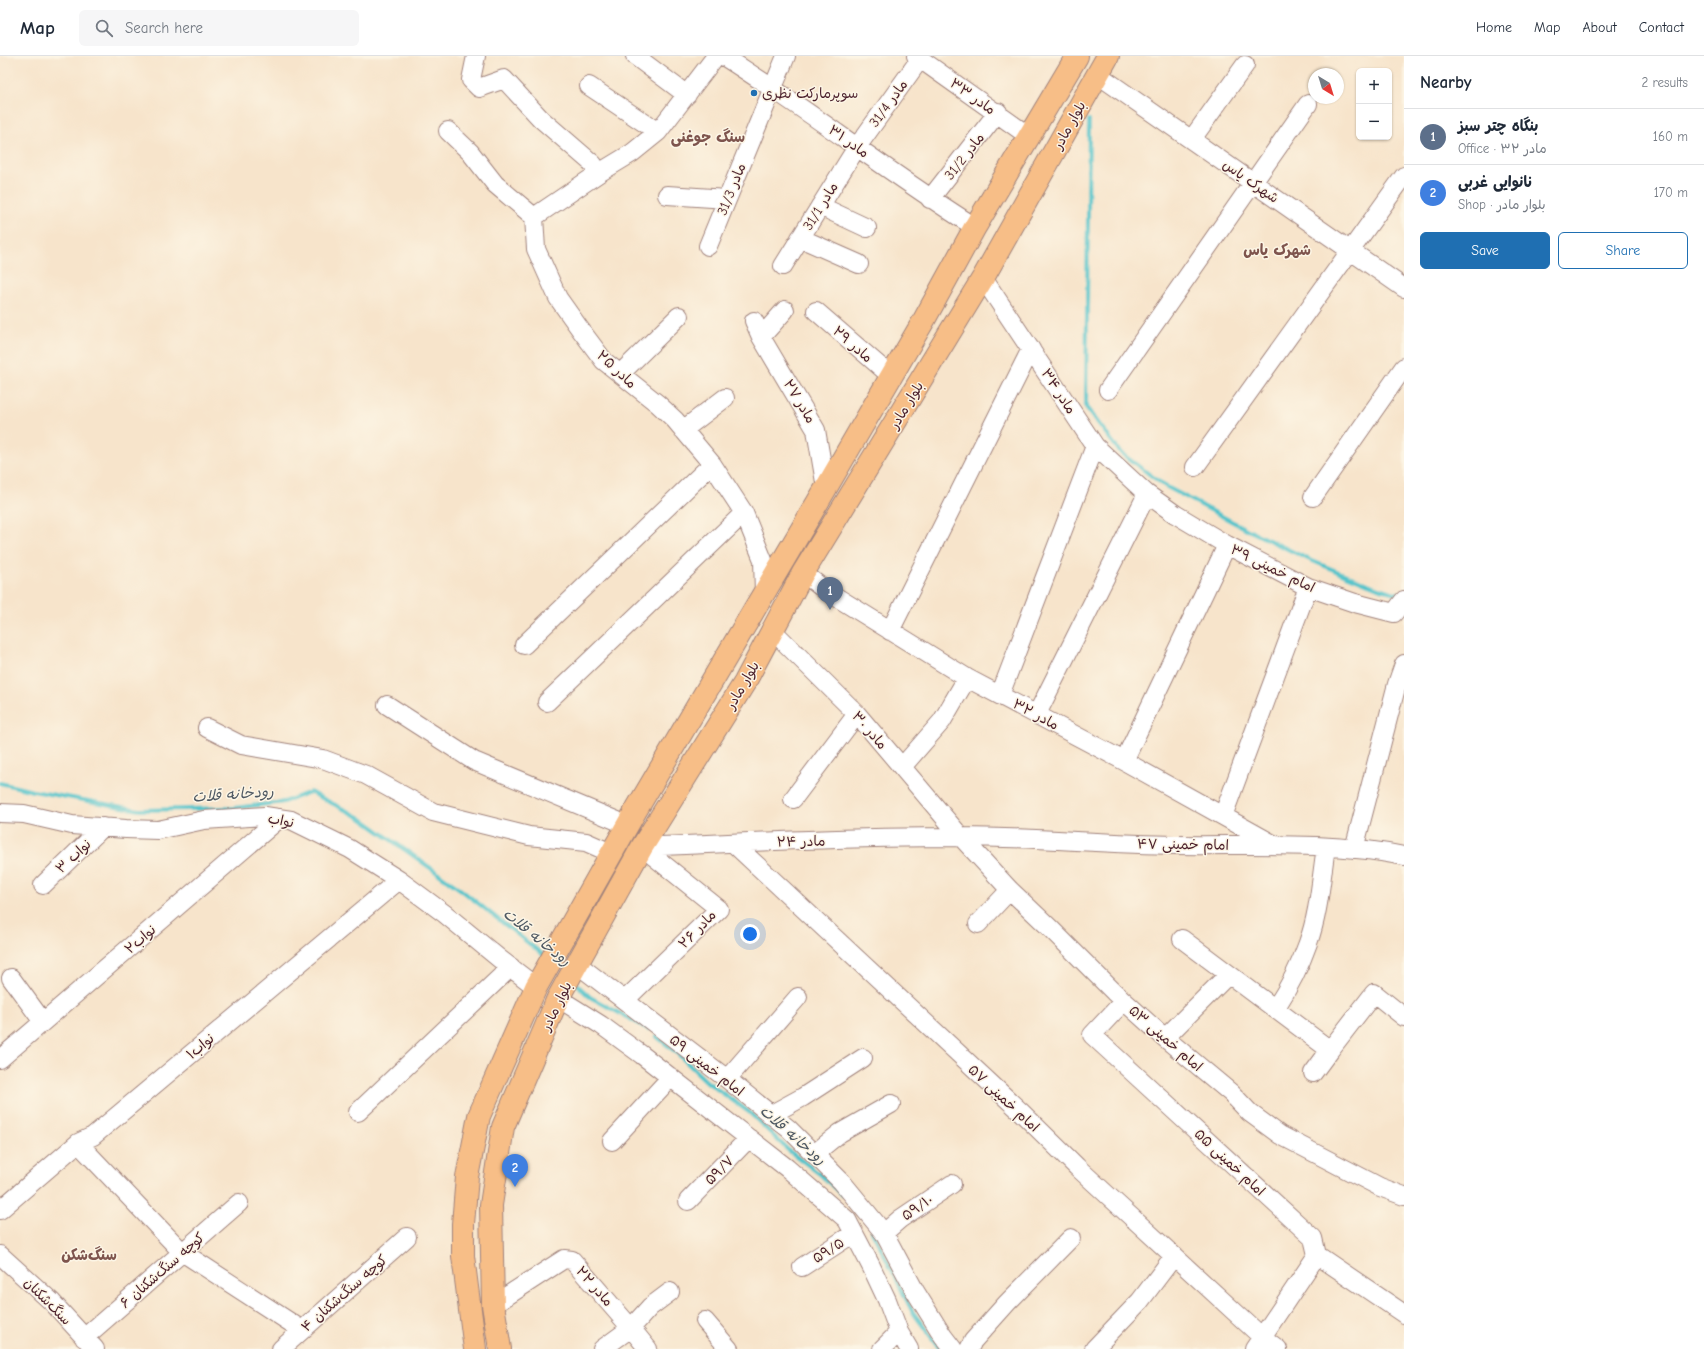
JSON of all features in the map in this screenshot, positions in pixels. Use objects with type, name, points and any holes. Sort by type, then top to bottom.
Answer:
[{"type":"main road","name":"بلوار مادر","points":[[475,1349],[463,1256],[463,1224],[467,1177],[479,1116],[539,982],[627,825],[924,320],[975,227],[1077,56]]},
{"type":"main road","name":"بلوار مادر","points":[[500,1349],[493,1305],[491,1205],[503,1127],[568,981],[642,848],[745,682],[803,573],[984,278],[1103,65]]},
{"type":"main road","points":[[721,667],[745,682]]},
{"type":"street","points":[[476,56],[471,80],[479,88],[504,79],[541,119],[593,164],[599,173]]},
{"type":"street","points":[[635,56],[686,95]]},
{"type":"street","points":[[448,131],[470,152],[495,184],[534,217],[599,173],[632,153],[658,132],[716,56]]},
{"type":"street","name":"مادر ۳۱","points":[[723,56],[773,87],[930,199],[975,227]]},
{"type":"street","name":"مادر 31/3","points":[[708,246],[786,56]]},
{"type":"street","name":"مادر ۳۳","points":[[918,57],[1030,136]]},
{"type":"street","name":"مادر 31/4","points":[[857,146],[918,57]]},
{"type":"street","name":"شهرک یاس","points":[[1103,65],[1192,140],[1404,288]]},
{"type":"street","points":[[1192,140],[1245,65]]},
{"type":"street","points":[[589,86],[658,132]]},
{"type":"street","points":[[1108,390],[1308,104]]},
{"type":"street","name":"مادر 31/2","points":[[930,199],[998,112]]},
{"type":"street","name":"مادر 31/1","points":[[783,266],[857,146]]},
{"type":"street","points":[[1196,467],[1404,176]]},
{"type":"street","points":[[667,194],[727,199]]},
{"type":"street","points":[[820,206],[867,228]]},
{"type":"street","name":"مادر ۲۵","points":[[534,217],[536,250],[558,298],[604,361],[658,404],[675,420],[712,464],[744,513],[763,560],[764,592]]},
{"type":"street","points":[[800,238],[859,264]]},
{"type":"street","name":"مادر ۳۴","points":[[984,278],[1094,446],[1147,494]]},
{"type":"street","name":"مادر ۲۷","points":[[785,310],[758,329],[816,430],[826,488]]},
{"type":"street","name":"مادر ۲۹","points":[[816,311],[891,376]]},
{"type":"street","points":[[620,374],[679,316]]},
{"type":"street","points":[[890,631],[1031,349]]},
{"type":"street","points":[[1313,497],[1404,367]]},
{"type":"street","points":[[683,430],[725,398]]},
{"type":"street","points":[[1000,695],[1094,446]]},
{"type":"street","points":[[524,645],[712,464]]},
{"type":"street","points":[[1037,714],[1147,494]]},
{"type":"street","name":"امام خمینی ۳۹","points":[[1147,494],[1175,514],[1227,545],[1308,587],[1355,604],[1400,610]]},
{"type":"street","points":[[547,702],[744,513]]},
{"type":"street","points":[[1124,761],[1227,545]]},
{"type":"street","name":"مادر ۳۲","points":[[803,573],[825,590],[967,678],[1124,761],[1274,845]]},
{"type":"street","points":[[1223,816],[1308,587]]},
{"type":"street","name":"مادر ۳۰","points":[[773,631],[857,714],[961,837]]},
{"type":"street","points":[[1354,849],[1401,686],[1404,664]]},
{"type":"street","points":[[902,767],[942,721],[967,678]]},
{"type":"street","points":[[387,705],[474,761],[627,825]]},
{"type":"street","points":[[793,799],[857,714]]},
{"type":"street","points":[[207,728],[242,745],[323,759],[366,775],[433,812],[529,836],[586,842],[611,853]]},
{"type":"street","name":"نواب","points":[[0,813],[24,814],[72,825],[158,830],[204,820],[265,816],[291,820],[350,849],[399,880],[445,914],[511,967],[539,982]]},
{"type":"street","name":"نواب۲","points":[[0,1059],[280,818]]},
{"type":"street","name":"نواب ۳","points":[[43,884],[103,827]]},
{"type":"street","name":"مادر ۲۴","points":[[642,848],[733,842],[961,837]]},
{"type":"street","name":"امام خمینی ۴۷","points":[[961,837],[1174,845],[1274,845],[1326,847],[1354,849],[1404,856]]},
{"type":"street","name":"امام خمینی ۵۳","points":[[961,837],[1010,890],[1124,1001],[1165,1038],[1231,1093],[1250,1113],[1280,1135],[1380,1187],[1404,1196]]},
{"type":"street","name":"امام خمینی ۵۷","points":[[733,842],[1020,1111],[1077,1168],[1174,1256],[1258,1343],[1278,1349]]},
{"type":"street","points":[[1275,1008],[1286,993],[1308,943],[1318,903],[1326,847]]},
{"type":"street","name":"مادر ۲۶","points":[[625,1000],[719,909],[642,848]]},
{"type":"street","name":"نواب۱","points":[[0,1210],[78,1143],[92,1136],[399,880]]},
{"type":"street","points":[[978,924],[1010,890]]},
{"type":"street","points":[[1182,939],[1330,1050]]},
{"type":"street","points":[[358,1112],[511,967]]},
{"type":"street","points":[[1165,1038],[1229,974]]},
{"type":"street","points":[[11,978],[44,1022]]},
{"type":"street","points":[[568,981],[601,1025],[749,1138],[811,1188],[847,1220],[887,1300],[899,1332],[909,1349]]},
{"type":"street","name":"امام خمینی ۵۹","points":[[568,981],[625,1000],[789,1129],[842,1182],[884,1233],[915,1291],[953,1349]]},
{"type":"street","points":[[1313,1073],[1374,993],[1404,1017]]},
{"type":"street","points":[[727,1079],[798,997]]},
{"type":"street","name":"امام خمینی ۵۵","points":[[1124,1001],[1092,1036],[1313,1238],[1317,1255]]},
{"type":"street","points":[[770,1114],[803,1097],[863,1058]]},
{"type":"street","points":[[612,1142],[671,1077]]},
{"type":"street","points":[[814,1154],[840,1133],[891,1104]]},
{"type":"street","name":"۵۹/۷","points":[[688,1201],[749,1138]]},
{"type":"street","points":[[78,1143],[182,1252],[302,1330]]},
{"type":"street","name":"۵۹/۱۰","points":[[884,1233],[900,1219],[952,1184]]},
{"type":"street","name":"کوچه سنگ‌شکنان ۶","points":[[90,1343],[182,1252],[239,1203]]},
{"type":"street","name":"۵۹/۵","points":[[802,1268],[854,1233]]},
{"type":"street","name":"کوچه سنگ‌شکنان ۴","points":[[281,1349],[407,1237]]},
{"type":"street","points":[[969,1349],[973,1341],[1007,1303],[1071,1238]]},
{"type":"street","name":"سنگ‌شکنان","points":[[0,1255],[52,1302],[90,1343]]},
{"type":"street","points":[[1258,1343],[1317,1255],[1404,1314]]},
{"type":"street","points":[[1094,1349],[1140,1301],[1174,1256]]},
{"type":"street","name":"مادر ۲۲","points":[[493,1305],[564,1259],[572,1260],[648,1349]]},
{"type":"street","points":[[602,1349],[631,1328],[650,1307],[670,1292]]},
{"type":"street","points":[[706,1321],[730,1349]]},
{"type":"street","points":[[882,1349],[899,1332]]},
{"type":"waterway","points":[[1089,120],[1086,407],[1121,453],[1165,486],[1248,530],[1310,560],[1378,588],[1402,595]]},
{"type":"waterway","name":"رودخانه قلات","points":[[0,783],[33,791],[139,810],[234,808],[284,802],[310,792],[359,817],[460,889],[546,957]]},
{"type":"waterway","name":"رودخانه قلات","points":[[575,983],[590,997],[648,1029]]},
{"type":"waterway","name":"رودخانه قلات","points":[[656,1036],[678,1054],[707,1082],[749,1112],[788,1150],[821,1175],[842,1195]]},
{"type":"waterway","name":"رودخانه قلات","points":[[872,1231],[912,1311],[940,1349]]},
{"type":"place","name":"سوپرمارکت نظری","points":[[754,93]]},
{"type":"place","name":"بنگاه چتر سبز","points":[[830,610]]},
{"type":"place","name":"نانوایی غربی","points":[[515,1187]]},
{"type":"district","name":"سنگ جوغنی","points":[[708,137]]},
{"type":"district","name":"شهرک یاس","points":[[1277,250]]},
{"type":"district","name":"سنگ‌شکن","points":[[89,1255]]}]
